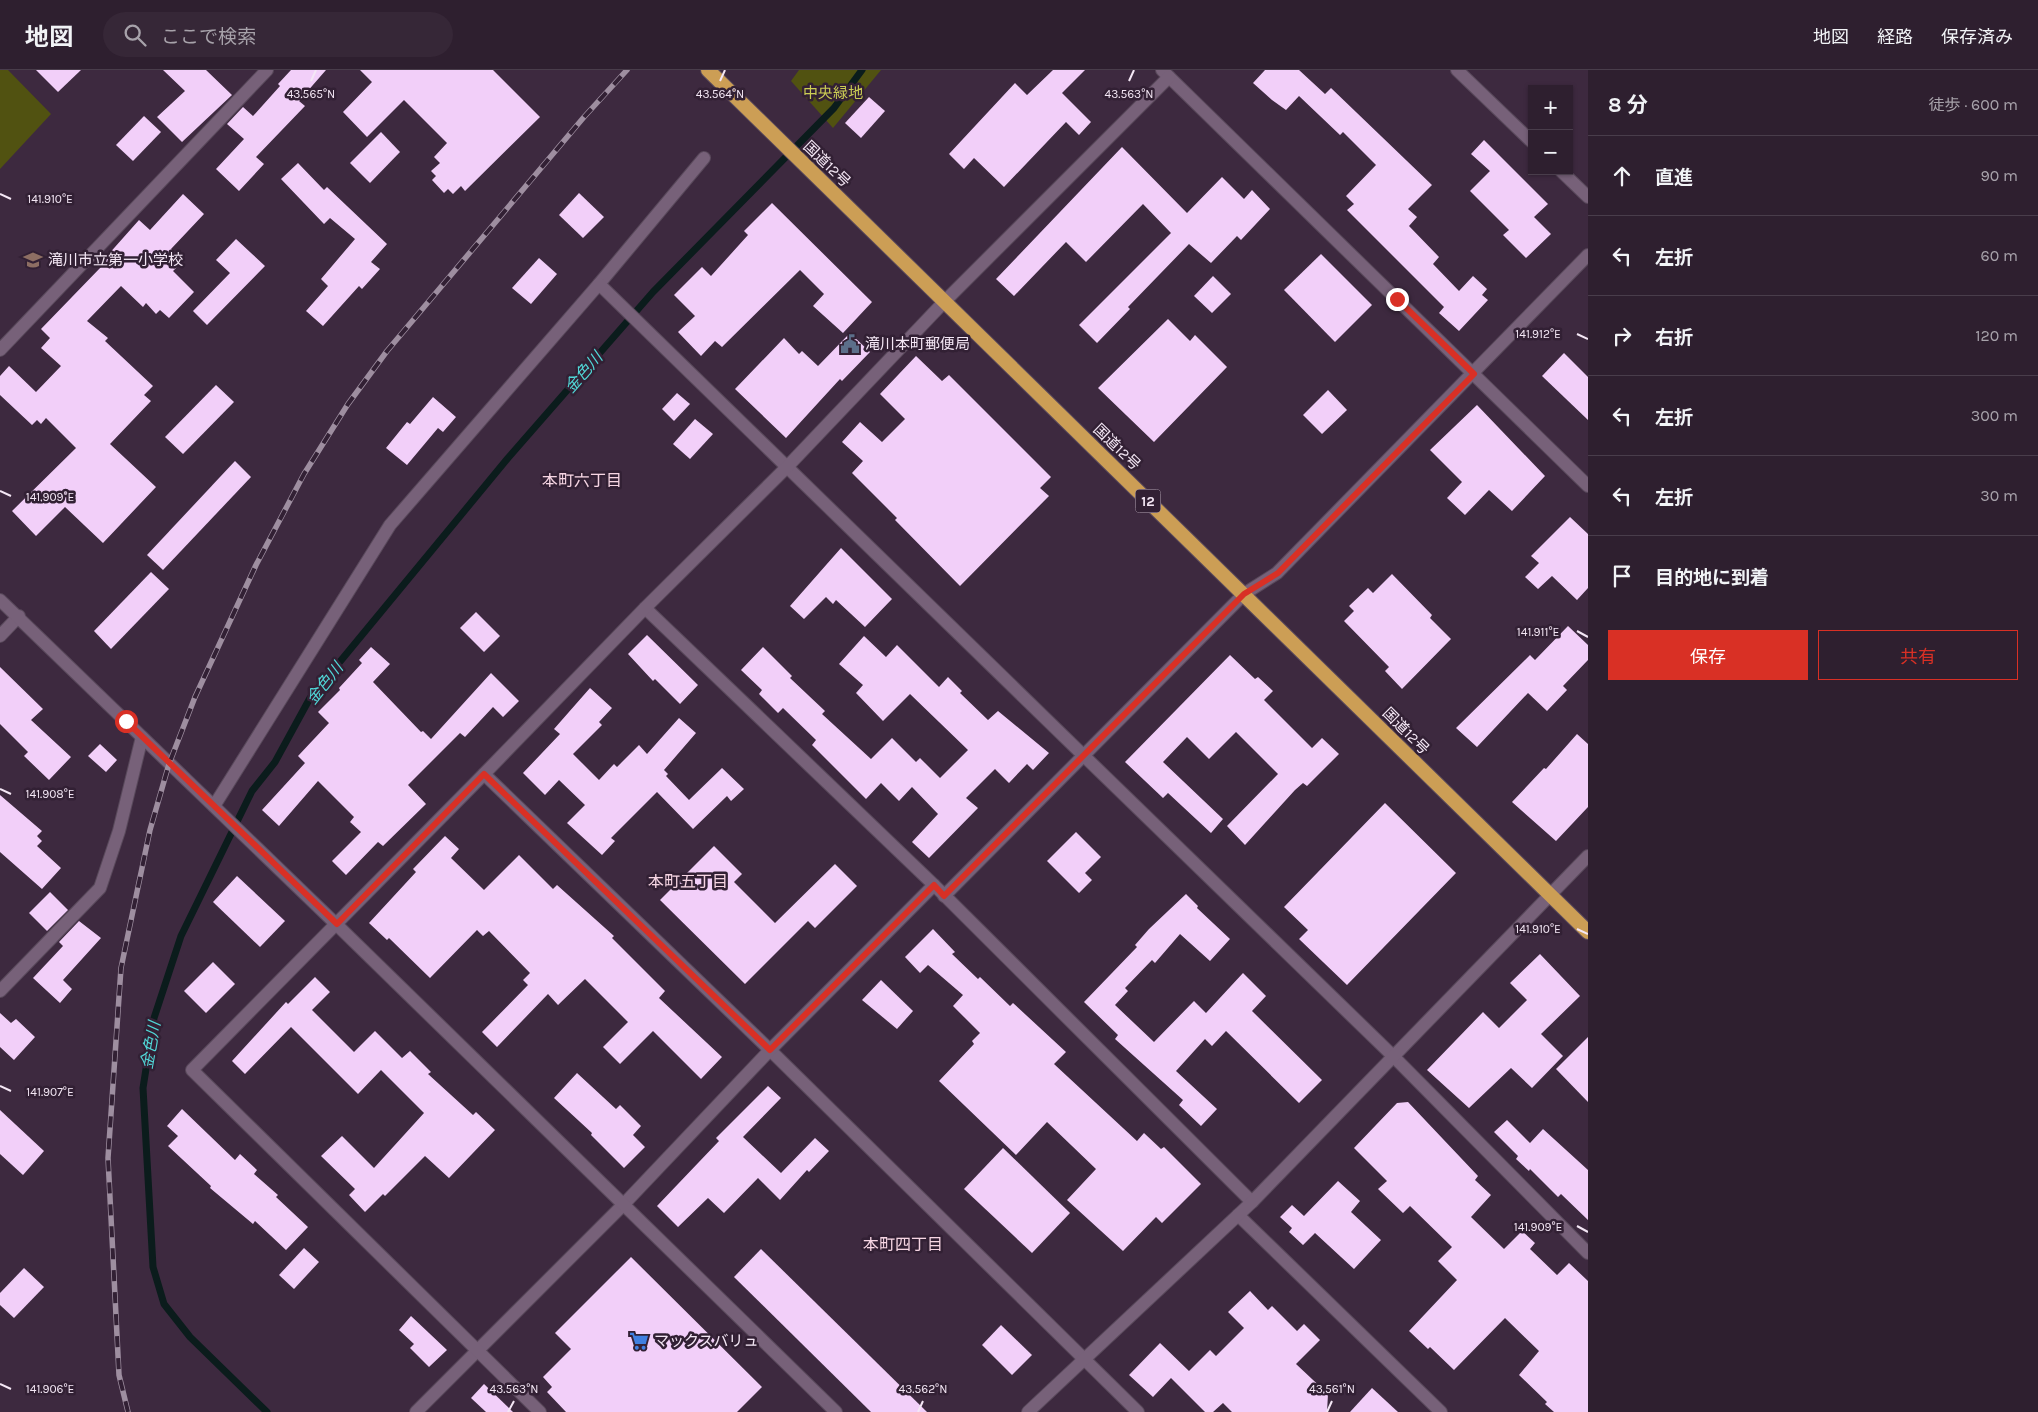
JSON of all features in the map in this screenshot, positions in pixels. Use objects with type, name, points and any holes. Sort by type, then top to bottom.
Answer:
[{"type":"highway","name":"国道12号","points":[[708,70],[1588,932]]},
{"type":"street","points":[[0,350],[267,70]]},
{"type":"street","points":[[1457,70],[1528,138]]},
{"type":"street","points":[[540,1412],[192,1070],[484,774],[644,608],[787,467],[1165,74],[1588,486]]},
{"type":"street","points":[[214,806],[390,526],[599,284],[704,158]]},
{"type":"street","points":[[1566,175],[1588,197]]},
{"type":"street","points":[[944,896],[1244,594],[1278,573],[1588,256]]},
{"type":"street","points":[[599,284],[1392,1055],[1588,1253]]},
{"type":"street","points":[[0,600],[19,616],[337,924],[836,1412]]},
{"type":"street","points":[[644,608],[934,885],[1252,1202]]},
{"type":"street","points":[[0,636],[19,616]]},
{"type":"street","points":[[0,991],[100,888],[119,831],[142,737]]},
{"type":"street","points":[[484,774],[770,1050],[1138,1412]]},
{"type":"street","points":[[1028,1412],[1085,1361],[1252,1202],[1392,1055],[1588,856]]},
{"type":"street","points":[[416,1412],[623,1205],[770,1050],[934,885]]},
{"type":"street","points":[[1238,1214],[1441,1412]]},
{"type":"green space","points":[[0,70],[8,70],[51,114],[0,169]]},
{"type":"green space","name":"中央緑地","points":[[799,70],[881,70],[833,128],[791,81]]},
{"type":"building","points":[[36,70],[81,70],[58,92]]},
{"type":"building","points":[[163,70],[206,70],[232,95],[182,142],[157,117],[185,91]]},
{"type":"building","points":[[291,70],[326,70],[299,101],[305,106],[256,157],[264,164],[239,191],[216,169],[244,139],[227,124],[243,107],[253,116],[280,86],[278,84]]},
{"type":"building","points":[[360,70],[493,70],[540,117],[465,191],[461,186],[453,194],[448,189],[444,193],[432,180],[436,176],[431,171],[440,163],[434,157],[447,143],[404,100],[367,137],[343,112],[372,82]]},
{"type":"building","points":[[1053,70],[1085,70],[1062,93],[1091,122],[1079,135],[1066,122],[1004,187],[974,158],[964,169],[949,154],[1015,83],[1027,95]]},
{"type":"building","points":[[1265,70],[1299,70],[1325,94],[1331,88],[1432,185],[1408,209],[1417,217],[1409,226],[1439,257],[1433,264],[1459,291],[1473,276],[1487,289],[1482,295],[1488,300],[1459,331],[1439,313],[1444,307],[1347,210],[1354,204],[1346,196],[1376,165],[1343,132],[1340,135],[1299,96],[1286,110],[1272,100],[1253,83]]},
{"type":"building","points":[[869,97],[885,111],[861,138],[845,123]]},
{"type":"building","points":[[144,116],[161,132],[133,161],[116,145]]},
{"type":"building","points":[[381,132],[400,152],[370,183],[350,163]]},
{"type":"building","points":[[1484,140],[1548,204],[1534,217],[1551,234],[1526,258],[1503,235],[1509,230],[1470,191],[1490,171],[1471,154]]},
{"type":"building","points":[[1122,147],[1187,213],[1222,177],[1244,199],[1252,190],[1270,209],[1241,240],[1237,236],[1211,263],[1189,244],[1128,307],[1130,309],[1097,343],[1079,325],[1171,233],[1143,204],[1086,262],[1066,242],[1014,296],[996,279]]},
{"type":"building","points":[[298,163],[324,190],[327,187],[387,244],[371,262],[380,269],[362,289],[359,286],[323,326],[306,311],[328,286],[321,279],[355,239],[330,218],[324,224],[281,179]]},
{"type":"building","points":[[579,193],[604,217],[583,238],[559,215]]},
{"type":"building","points":[[183,194],[204,214],[171,249],[183,261],[173,271],[194,292],[169,318],[160,310],[156,314],[146,303],[143,307],[121,286],[87,321],[108,338],[105,341],[153,386],[144,395],[151,401],[110,444],[156,487],[103,543],[65,507],[36,536],[12,511],[76,448],[46,418],[41,424],[37,420],[32,425],[0,395],[0,376],[9,366],[36,392],[61,366],[41,348],[50,338],[41,329],[101,267],[99,265],[139,220],[150,230]]},
{"type":"building","points":[[772,203],[872,302],[843,333],[813,306],[824,294],[800,270],[722,347],[715,341],[701,356],[678,332],[695,316],[674,295],[702,267],[711,276],[748,235],[744,231]]},
{"type":"building","points":[[236,239],[265,266],[207,325],[193,311],[230,273],[216,260]]},
{"type":"building","points":[[1321,254],[1372,305],[1335,342],[1284,290]]},
{"type":"building","points":[[539,258],[557,274],[531,304],[512,288]]},
{"type":"building","points":[[1213,276],[1231,294],[1212,313],[1194,296]]},
{"type":"building","points":[[1168,319],[1190,341],[1195,335],[1227,367],[1154,442],[1098,388]]},
{"type":"building","points":[[850,333],[870,352],[842,381],[840,379],[786,438],[735,389],[784,338],[799,354],[802,351],[818,366]]},
{"type":"building","points":[[1564,353],[1588,377],[1588,420],[1542,376]]},
{"type":"building","points":[[916,356],[942,381],[949,375],[1051,477],[1040,488],[1049,496],[960,586],[852,473],[863,461],[842,442],[860,422],[882,442],[905,419],[880,394]]},
{"type":"building","points":[[216,385],[234,402],[183,454],[165,437]]},
{"type":"building","points":[[1328,390],[1347,410],[1322,434],[1303,415]]},
{"type":"building","points":[[677,393],[690,404],[674,421],[662,409]]},
{"type":"building","points":[[433,397],[456,417],[443,432],[438,428],[407,465],[386,448],[407,422],[410,424]]},
{"type":"building","points":[[1477,405],[1545,476],[1512,511],[1489,490],[1465,515],[1447,498],[1462,482],[1430,450]]},
{"type":"building","points":[[695,419],[713,434],[690,459],[673,444]]},
{"type":"building","points":[[235,461],[251,477],[163,570],[147,555]]},
{"type":"building","points":[[1570,517],[1588,534],[1588,588],[1577,600],[1552,576],[1538,589],[1525,577],[1539,563],[1531,556]]},
{"type":"building","points":[[841,548],[892,599],[865,627],[836,600],[833,604],[826,597],[804,619],[790,606]]},
{"type":"building","points":[[151,572],[169,589],[111,649],[94,631]]},
{"type":"building","points":[[1392,574],[1432,615],[1430,618],[1451,639],[1402,689],[1385,671],[1389,667],[1344,621],[1354,611],[1349,606],[1368,588],[1373,593]]},
{"type":"building","points":[[476,612],[500,636],[484,652],[460,628]]},
{"type":"building","points":[[1568,626],[1588,645],[1588,660],[1563,686],[1567,690],[1547,711],[1528,693],[1477,747],[1456,728],[1530,655],[1535,660]]},
{"type":"building","points":[[647,635],[698,685],[680,704],[655,679],[653,681],[628,654]]},
{"type":"building","points":[[864,636],[886,657],[897,645],[939,687],[948,677],[962,691],[960,693],[988,720],[998,711],[1049,753],[1033,770],[1027,764],[1009,783],[995,769],[966,798],[978,808],[929,858],[912,842],[938,814],[912,787],[899,801],[881,783],[866,799],[812,745],[816,740],[783,708],[778,713],[759,694],[762,690],[741,670],[763,647],[792,676],[790,678],[825,711],[822,714],[871,759],[892,738],[916,762],[920,758],[940,778],[968,750],[910,694],[883,721],[856,693],[863,685],[839,664]]},
{"type":"building","points":[[371,647],[390,664],[373,682],[421,732],[423,731],[431,739],[491,673],[519,701],[503,717],[493,707],[465,737],[460,733],[408,785],[426,804],[383,846],[378,842],[346,875],[332,861],[361,832],[350,822],[354,817],[318,781],[279,826],[262,810],[305,763],[298,756],[329,723],[318,712],[340,690],[339,688],[362,663],[359,660]]},
{"type":"building","points":[[1230,655],[1255,679],[1258,677],[1273,691],[1264,700],[1312,748],[1322,738],[1339,754],[1307,786],[1303,783],[1295,790],[1245,845],[1227,826],[1278,774],[1236,732],[1209,759],[1187,737],[1163,762],[1223,819],[1211,833],[1168,793],[1163,798],[1125,762]]},
{"type":"building","points":[[0,667],[43,709],[31,720],[71,757],[49,780],[24,756],[28,752],[0,724]]},
{"type":"building","points":[[590,688],[612,708],[599,722],[602,725],[573,754],[599,780],[614,764],[617,767],[639,745],[647,754],[679,718],[696,733],[664,770],[668,774],[666,776],[689,800],[722,768],[744,789],[731,801],[727,796],[693,829],[657,792],[611,838],[615,841],[602,855],[567,823],[585,805],[559,780],[545,795],[523,773],[560,734],[554,729]]},
{"type":"building","points":[[1577,734],[1588,744],[1588,807],[1556,841],[1512,802],[1544,768],[1546,769]]},
{"type":"building","points":[[100,744],[117,760],[106,772],[88,756]]},
{"type":"building","points":[[0,795],[42,831],[37,836],[42,841],[37,846],[61,868],[42,889],[0,852]]},
{"type":"building","points":[[1385,803],[1456,873],[1347,985],[1299,939],[1308,930],[1284,907]]},
{"type":"building","points":[[1076,832],[1101,857],[1085,873],[1092,880],[1079,893],[1047,861]]},
{"type":"building","points":[[445,836],[459,849],[451,858],[484,890],[519,855],[553,889],[557,885],[614,936],[612,938],[665,991],[659,998],[722,1057],[701,1079],[653,1031],[620,1064],[603,1047],[628,1022],[585,979],[558,1005],[548,994],[497,1047],[482,1032],[528,985],[523,980],[530,973],[489,931],[483,936],[477,930],[430,978],[389,938],[387,940],[369,923],[416,872],[413,869]]},
{"type":"building","points":[[714,846],[742,874],[734,882],[775,923],[835,864],[857,886],[815,928],[808,921],[745,984],[660,900]]},
{"type":"building","points":[[237,876],[285,921],[260,947],[213,902]]},
{"type":"building","points":[[50,892],[68,910],[47,931],[29,913]]},
{"type":"building","points":[[1186,894],[1198,906],[1197,908],[1230,939],[1210,961],[1180,934],[1155,963],[1152,960],[1125,988],[1128,991],[1115,1005],[1154,1042],[1194,1001],[1206,1013],[1243,973],[1266,996],[1252,1011],[1322,1080],[1299,1103],[1226,1031],[1212,1046],[1205,1039],[1176,1071],[1217,1109],[1201,1126],[1179,1105],[1183,1100],[1115,1039],[1118,1035],[1084,1002],[1137,947],[1135,945],[1149,929]]},
{"type":"building","points":[[79,921],[101,938],[63,980],[72,989],[60,1003],[33,978],[63,946],[59,942]]},
{"type":"building","points":[[933,929],[955,952],[952,954],[978,979],[980,977],[1010,1006],[1013,1003],[1066,1052],[1054,1064],[1137,1141],[1144,1133],[1161,1149],[1164,1147],[1201,1184],[1162,1223],[1156,1217],[1123,1251],[1067,1200],[1096,1169],[1047,1122],[1016,1155],[939,1081],[974,1044],[972,1041],[980,1033],[953,1006],[963,995],[928,965],[920,973],[905,957]]},
{"type":"building","points":[[1540,954],[1580,996],[1541,1034],[1563,1056],[1532,1088],[1511,1068],[1469,1108],[1427,1070],[1483,1012],[1499,1028],[1527,1000],[1510,983]]},
{"type":"building","points":[[213,962],[235,984],[206,1013],[184,991]]},
{"type":"building","points":[[315,977],[330,992],[312,1010],[354,1052],[375,1031],[402,1058],[410,1051],[431,1072],[428,1074],[473,1115],[476,1112],[495,1130],[449,1178],[425,1156],[385,1196],[383,1194],[365,1212],[349,1195],[355,1189],[321,1156],[342,1136],[374,1168],[424,1113],[381,1070],[358,1094],[291,1027],[245,1074],[232,1061],[286,1002],[288,1004]]},
{"type":"building","points":[[881,980],[913,1011],[897,1029],[862,1000]]},
{"type":"building","points":[[0,1013],[11,1023],[16,1019],[35,1037],[14,1060],[0,1047]]},
{"type":"building","points":[[1588,1037],[1588,1102],[1556,1069]]},
{"type":"building","points":[[577,1073],[616,1109],[620,1105],[641,1126],[633,1135],[645,1147],[624,1168],[591,1135],[592,1133],[554,1098]]},
{"type":"building","points":[[768,1086],[781,1098],[743,1137],[781,1173],[815,1138],[829,1151],[809,1172],[807,1170],[780,1200],[758,1178],[724,1213],[708,1198],[678,1227],[657,1206],[719,1141],[716,1138]]},
{"type":"building","points":[[1408,1102],[1478,1176],[1475,1180],[1491,1195],[1471,1217],[1504,1249],[1522,1231],[1535,1243],[1530,1249],[1557,1275],[1569,1263],[1588,1281],[1588,1412],[1554,1412],[1545,1404],[1547,1402],[1519,1375],[1539,1351],[1505,1318],[1454,1370],[1430,1347],[1428,1349],[1409,1331],[1457,1280],[1438,1261],[1452,1247],[1410,1206],[1403,1213],[1378,1189],[1387,1181],[1354,1148],[1397,1103]]},
{"type":"building","points":[[182,1109],[235,1160],[240,1154],[257,1170],[254,1174],[278,1195],[276,1197],[308,1227],[286,1250],[255,1221],[253,1224],[210,1188],[211,1186],[168,1146],[178,1136],[167,1126]]},
{"type":"building","points":[[0,1110],[44,1151],[23,1175],[0,1154]]},
{"type":"building","points":[[1507,1120],[1530,1143],[1543,1129],[1588,1170],[1588,1220],[1561,1194],[1558,1197],[1530,1169],[1529,1171],[1516,1159],[1518,1156],[1494,1132]]},
{"type":"building","points":[[1003,1148],[1070,1213],[1032,1253],[964,1189]]},
{"type":"building","points":[[1338,1181],[1360,1201],[1351,1212],[1381,1240],[1354,1269],[1315,1233],[1303,1245],[1289,1232],[1292,1228],[1280,1217],[1292,1205],[1304,1216]]},
{"type":"building","points":[[304,1248],[319,1262],[294,1289],[279,1275]]},
{"type":"building","points":[[761,1249],[927,1412],[871,1412],[734,1277]]},
{"type":"building","name":"マックスバリュ","points":[[631,1257],[762,1387],[737,1412],[566,1412],[547,1392],[552,1387],[543,1377],[571,1349],[555,1333]]},
{"type":"building","points":[[24,1268],[44,1287],[14,1318],[0,1305],[0,1293]]},
{"type":"building","points":[[1250,1291],[1268,1310],[1272,1306],[1297,1331],[1304,1324],[1320,1340],[1296,1364],[1328,1394],[1327,1412],[1232,1412],[1223,1403],[1213,1412],[1205,1412],[1171,1378],[1153,1397],[1129,1375],[1160,1343],[1189,1371],[1210,1350],[1216,1356],[1244,1328],[1228,1312]]},
{"type":"building","points":[[411,1316],[447,1350],[429,1367],[410,1348],[414,1344],[399,1330]]},
{"type":"building","points":[[1001,1325],[1032,1355],[1012,1375],[982,1345]]},
{"type":"building","points":[[484,1384],[513,1412],[486,1412],[471,1398]]},
{"type":"building","points":[[1372,1388],[1398,1412],[1350,1412]]},
{"type":"waterway","name":"金色川","points":[[267,1412],[190,1337],[164,1304],[153,1267],[143,1088],[154,1018],[181,936],[252,791],[275,762],[310,698],[508,458],[653,292],[834,108],[862,70]]},
{"type":"railway","points":[[128,1412],[119,1375],[108,1158],[121,968],[150,830],[169,764],[195,697],[256,565],[304,474],[348,404],[387,351],[584,117],[627,70]]},
{"type":"place","name":"滝川市立第一小学校","points":[[33,260]]},
{"type":"place","name":"滝川本町郵便局","points":[[850,344]]},
{"type":"place","name":"マックスバリュ","points":[[639,1341]]},
{"type":"district","name":"本町六丁目","points":[[582,480]]},
{"type":"district","name":"本町五丁目","points":[[688,881]]},
{"type":"district","name":"本町四丁目","points":[[903,1244]]},
{"type":"route","points":[[126,721],[337,924],[484,774],[770,1050],[934,885],[944,896],[1244,594],[1278,573],[1474,374],[1397,299]]}]
